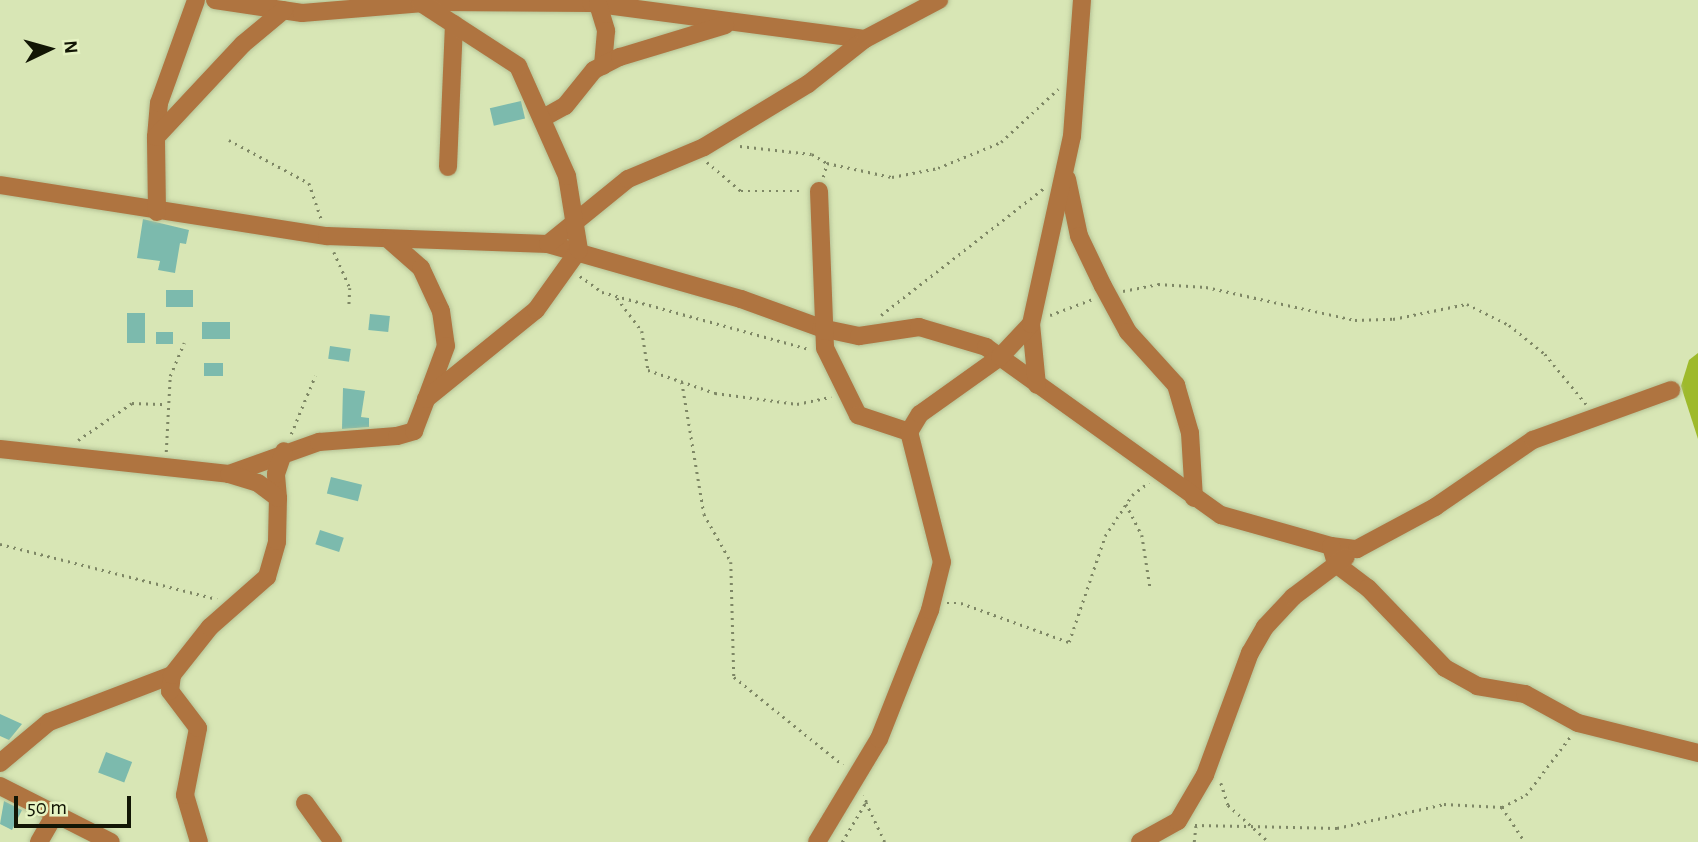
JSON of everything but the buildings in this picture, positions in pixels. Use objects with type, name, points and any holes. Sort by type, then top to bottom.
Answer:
[{"type":"street","points":[[157,212],[156,137],[159,103],[196,0]]},
{"type":"street","points":[[215,0],[284,10],[431,2],[543,1],[598,4],[866,39]]},
{"type":"street","points":[[548,244],[628,179],[712,142],[808,84],[866,39],[939,0]]},
{"type":"street","points":[[1037,384],[1031,324],[1065,172],[1082,0]]},
{"type":"street","points":[[426,399],[536,310],[579,250],[567,176],[543,118],[517,66],[454,24],[431,2]]},
{"type":"street","points":[[598,4],[606,31],[603,66]]},
{"type":"street","points":[[156,137],[243,44],[284,10]]},
{"type":"street","points":[[543,118],[565,106],[603,66],[678,36],[736,23]]},
{"type":"street","points":[[448,167],[454,24]]},
{"type":"street","points":[[1065,172],[1079,236],[1108,295],[1128,332],[1176,385],[1190,433],[1194,498]]},
{"type":"street","points":[[0,185],[157,212],[327,236],[548,244],[579,250],[821,328],[859,336],[919,327],[986,347],[1158,475],[1221,515],[1331,546],[1357,549]]},
{"type":"street","points":[[819,191],[821,328],[825,348],[845,394],[858,415],[909,432]]},
{"type":"street","points":[[229,474],[285,451],[414,431],[446,346],[441,311],[421,268],[388,239]]},
{"type":"street","points":[[817,842],[879,739],[932,603],[942,562],[909,432],[920,414],[1000,357],[1031,324]]},
{"type":"street","points":[[1140,842],[1178,821],[1212,756],[1250,653],[1265,627],[1293,597],[1357,549],[1435,507],[1533,440],[1671,390]]},
{"type":"street","points":[[0,449],[229,474],[258,483],[278,498]]},
{"type":"street","points":[[0,763],[49,722],[172,675],[210,627],[267,577],[277,541],[276,474],[285,451]]},
{"type":"street","points":[[1331,546],[1336,564],[1368,588],[1445,668],[1477,685],[1525,694],[1578,723],[1698,753]]},
{"type":"street","points":[[172,675],[170,691],[198,728],[185,794],[199,842]]},
{"type":"street","points":[[0,786],[111,842]]},
{"type":"street","points":[[305,803],[333,842]]},
{"type":"street","points":[[39,842],[56,813]]},
{"type":"path","points":[[712,142],[812,153],[827,163],[873,176],[938,168],[1001,142],[1077,71]]},
{"type":"path","points":[[229,140],[309,183],[327,236],[351,288],[349,307]]},
{"type":"path","points":[[694,151],[741,191],[819,191],[827,163]]},
{"type":"path","points":[[872,320],[1065,172]]},
{"type":"path","points":[[567,266],[617,296],[803,349],[825,348]]},
{"type":"path","points":[[1031,324],[1108,295],[1158,284],[1206,287],[1355,320],[1394,319],[1468,304],[1509,325],[1545,354],[1599,417]]},
{"type":"path","points":[[617,296],[642,331],[648,370],[715,393],[797,404],[845,394]]},
{"type":"path","points":[[172,469],[166,453],[170,376],[184,343]]},
{"type":"path","points":[[285,451],[315,376]]},
{"type":"path","points":[[682,382],[704,514],[731,562],[734,677],[858,777]]},
{"type":"path","points":[[57,454],[132,403],[168,404]]},
{"type":"path","points":[[932,603],[961,603],[1069,642],[1105,536],[1126,504],[1158,475]]},
{"type":"path","points":[[1126,504],[1142,535],[1150,586]]},
{"type":"path","points":[[0,544],[219,599]]},
{"type":"path","points":[[1185,828],[1248,823],[1338,828],[1444,804],[1502,807],[1526,795],[1578,723]]},
{"type":"path","points":[[1212,756],[1228,805],[1269,842]]},
{"type":"path","points":[[866,802],[884,842]]},
{"type":"path","points":[[1502,807],[1525,842]]},
{"type":"shaded area","points":[[1698,353],[1698,439],[1681,386],[1689,360]]}]
